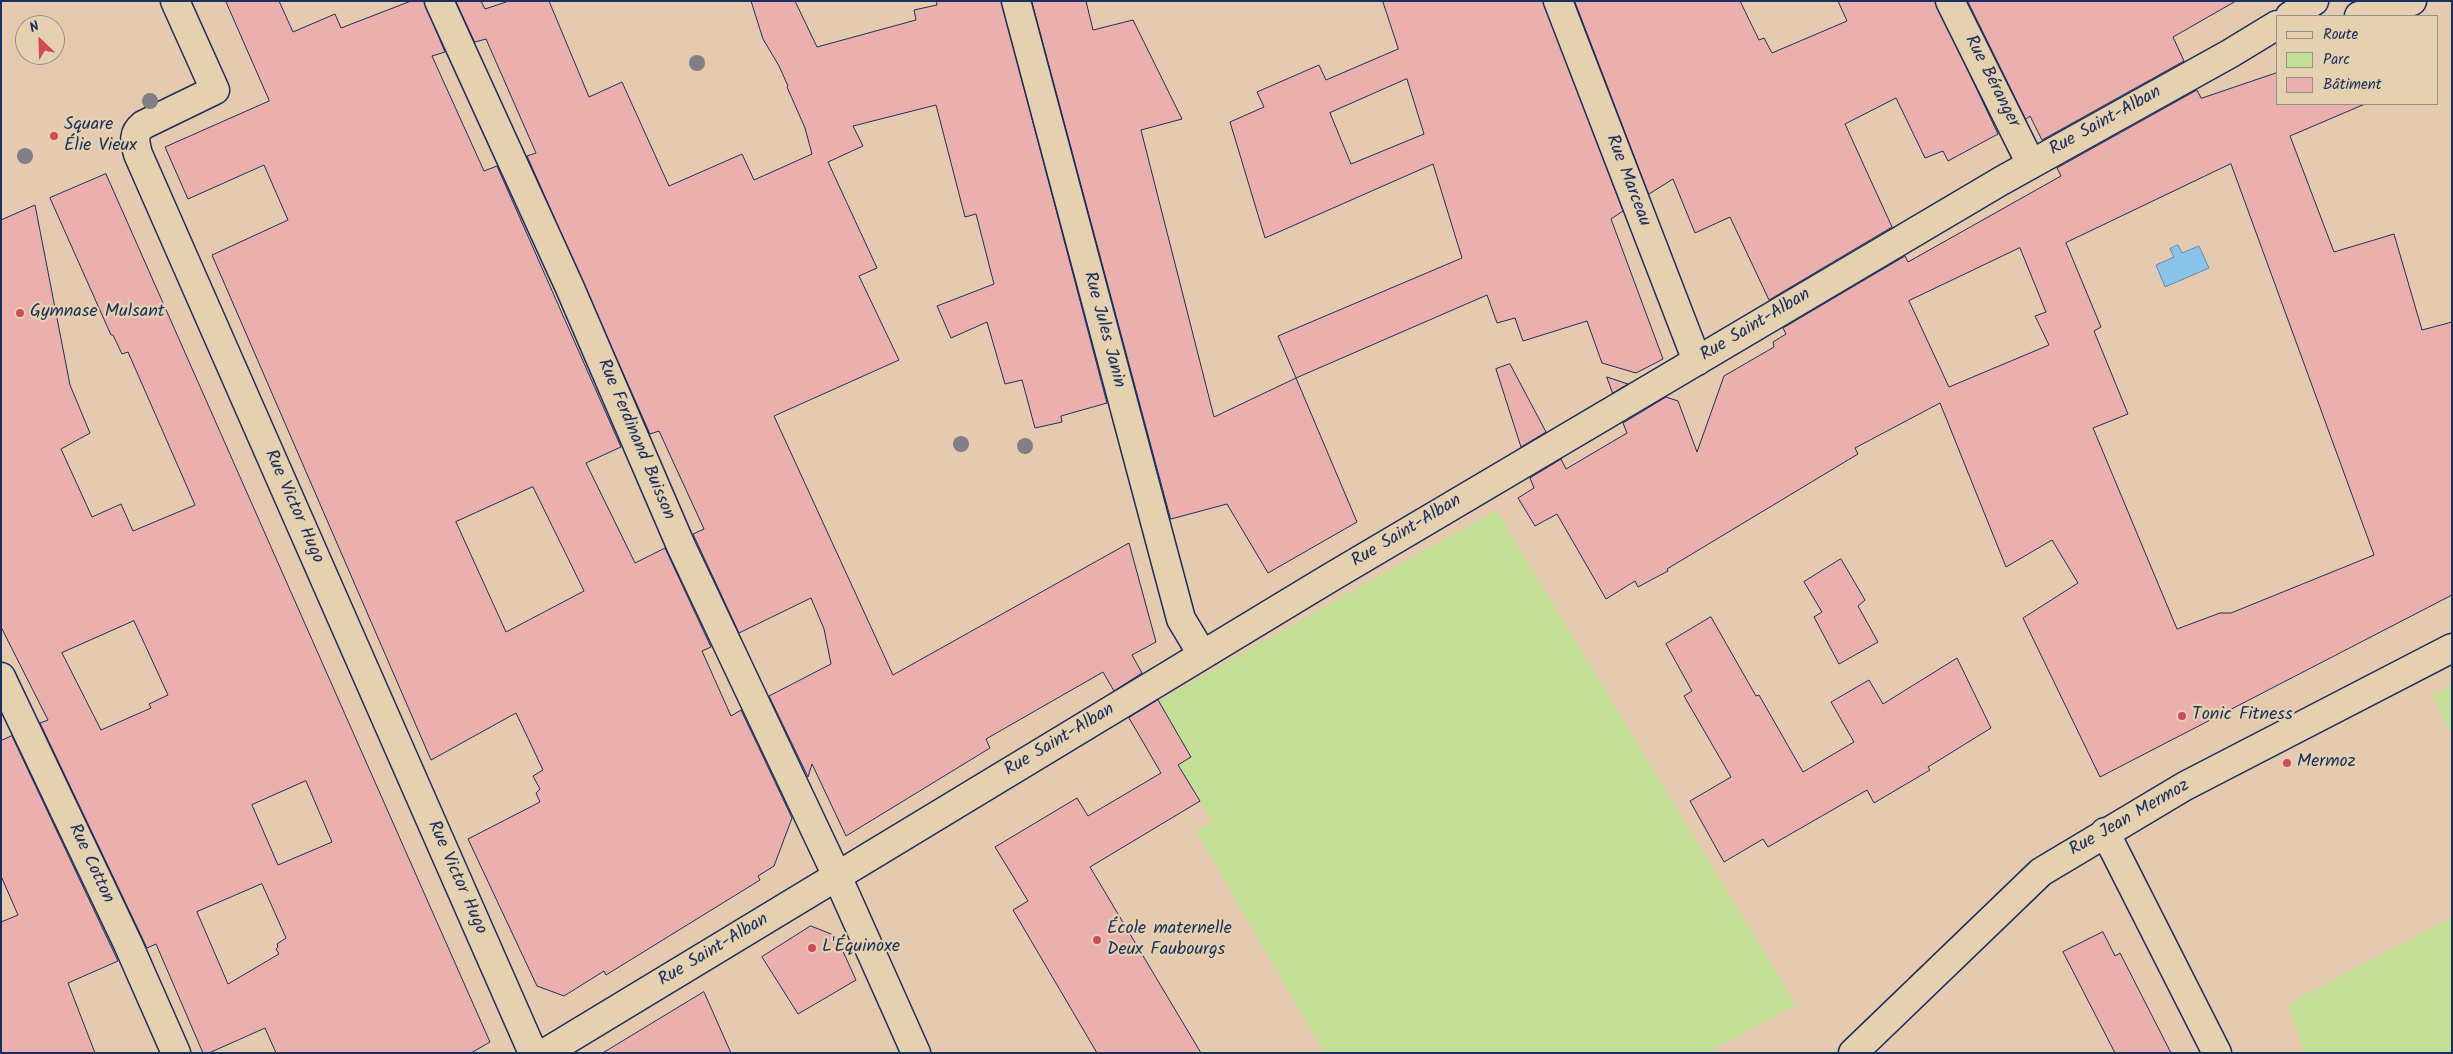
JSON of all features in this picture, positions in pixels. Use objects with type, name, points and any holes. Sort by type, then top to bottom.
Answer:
[{"type":"street","name":"Rue Victor Hugo","points":[[174,1],[214,90],[142,125],[136,130],[134,139],[138,154],[533,1053]]},
{"type":"street","name":"Rue Ferdinand Buisson","points":[[439,1],[570,288],[681,546],[837,876],[916,1053]]},
{"type":"street","name":"Rue Jules Janin","points":[[1016,1],[1181,619],[1202,654]]},
{"type":"street","name":"Rue Marceau","points":[[1558,1],[1697,361]]},
{"type":"street","name":"Rue Béranger","points":[[1950,1],[2031,164]]},
{"type":"street","points":[[2292,15],[2314,1]]},
{"type":"street","points":[[2363,15],[2412,1]]},
{"type":"street","name":"Rue Saint-Alban","points":[[545,1053],[1202,654],[2031,164],[2231,53],[2276,26]]},
{"type":"street","points":[[2231,53],[2276,40]]},
{"type":"street","name":"Rue Jean Mermoz","points":[[1853,1053],[2041,872],[2105,832],[2185,786],[2452,648]]},
{"type":"street","name":"Rue Cotton","points":[[1,677],[128,944],[176,1053]]},
{"type":"street","points":[[2105,832],[2217,1053]]},
{"type":"green space","points":[[1496,510],[1796,1005],[1707,1053],[1324,1053],[1196,831],[1212,822],[1183,773],[1170,770],[1191,757],[1158,701]]},
{"type":"green space","points":[[2452,685],[2452,735],[2432,696]]},
{"type":"green space","points":[[2452,917],[2452,1053],[2304,1053],[2288,1004]]},
{"type":"water","points":[[2178,245],[2182,253],[2199,246],[2209,268],[2165,287],[2156,265],[2174,257],[2170,249]]},
{"type":"building","points":[[226,1],[279,1],[293,32],[335,14],[341,28],[411,1],[424,1],[445,52],[432,56],[484,171],[497,166],[621,447],[586,463],[635,563],[665,548],[711,647],[702,651],[731,716],[741,710],[792,818],[774,866],[758,876],[760,880],[606,975],[604,971],[564,996],[537,986],[468,839],[540,802],[536,793],[540,789],[533,776],[543,770],[516,713],[431,760],[212,255],[288,220],[264,165],[188,199],[165,147],[269,101]],"holes":[[[533,487],[584,591],[506,632],[456,522]]]},
{"type":"building","points":[[456,1],[481,1],[485,9],[509,1],[549,1],[589,97],[622,82],[669,186],[742,154],[754,180],[812,154],[805,128],[779,66],[763,39],[751,1],[795,1],[817,47],[916,20],[914,10],[937,5],[936,1],[1001,1],[1107,403],[1061,416],[1062,422],[1035,428],[1022,380],[1005,384],[987,322],[951,338],[937,306],[994,284],[976,214],[965,217],[936,105],[853,126],[863,146],[828,162],[877,268],[859,276],[899,360],[774,416],[893,675],[1129,543],[1156,642],[1132,655],[1142,673],[1114,691],[1103,672],[986,739],[990,748],[846,836],[812,764],[808,777],[769,696],[831,664],[824,629],[811,598],[739,633],[693,534],[704,529],[659,431],[650,434],[527,156],[536,153],[486,39],[475,42]]},
{"type":"building","points":[[1032,1],[1086,1],[1093,30],[1133,20],[1182,119],[1141,130],[1214,417],[1296,378],[1357,522],[1268,573],[1227,504],[1171,519]]},
{"type":"building","points":[[1383,1],[1543,1],[1623,211],[1611,219],[1663,359],[1636,373],[1602,363],[1587,321],[1523,341],[1515,318],[1497,323],[1487,295],[1296,378],[1278,336],[1462,258],[1433,164],[1265,238],[1230,122],[1264,107],[1257,92],[1319,65],[1326,80],[1398,49]],"holes":[[[1407,79],[1424,134],[1351,164],[1330,113]]]},
{"type":"building","points":[[1575,1],[1740,1],[1759,40],[1764,38],[1772,53],[1847,21],[1838,1],[1935,1],[1998,134],[1948,161],[1943,151],[1925,158],[1896,98],[1845,124],[1892,227],[1769,300],[1730,217],[1695,233],[1673,179],[1649,194]]},
{"type":"building","points":[[1968,1],[2236,1],[2173,37],[2184,61],[2042,140],[2030,116],[2026,119]]},
{"type":"building","points":[[2276,73],[2276,105],[2363,105],[2290,136],[2334,252],[2394,234],[2422,330],[2452,322],[2452,595],[2100,777],[2023,618],[2078,583],[2052,540],[2006,567],[1940,403],[1855,448],[1858,454],[1667,569],[1668,571],[1638,587],[1635,581],[1606,599],[1557,514],[1535,526],[1518,498],[1534,488],[1530,478],[1561,459],[1566,469],[1627,433],[1623,423],[1666,397],[1678,401],[1697,452],[1724,376],[1774,347],[1773,342],[1786,334],[1783,328],[1905,256],[1908,262],[2061,176],[2057,168],[2197,90],[2201,98]],"holes":[[[2231,164],[2374,555],[2231,613],[2220,613],[2177,629],[2093,428],[2128,414],[2094,331],[2101,327],[2066,243]],[[2020,248],[2046,312],[2035,316],[2049,345],[1949,387],[1909,301]]]},
{"type":"building","points":[[106,174],[490,1042],[471,1053],[276,1053],[265,1028],[209,1053],[203,1053],[156,944],[147,948],[40,723],[48,720],[1,627],[1,220],[35,205],[70,385],[90,433],[61,449],[92,517],[121,504],[133,531],[195,505],[128,352],[122,354],[113,335],[111,335],[50,198]],"holes":[[[134,621],[168,695],[149,704],[151,708],[101,730],[62,653]],[[306,781],[332,842],[278,865],[252,805]],[[262,884],[286,938],[277,944],[278,947],[276,949],[279,954],[228,984],[197,912]]]},
{"type":"building","points":[[1510,364],[1546,432],[1521,447],[1496,369]]},
{"type":"building","points":[[1607,377],[1628,384],[1613,393]]},
{"type":"building","points":[[1841,559],[1865,600],[1858,606],[1878,642],[1839,664],[1814,617],[1822,612],[1804,582]]},
{"type":"building","points":[[1711,617],[1756,696],[1759,695],[1803,772],[1854,742],[1831,702],[1869,680],[1883,704],[1957,658],[1991,728],[1928,767],[1930,770],[1874,803],[1867,790],[1768,847],[1763,839],[1724,862],[1690,801],[1731,777],[1684,696],[1692,691],[1666,644]]},
{"type":"building","points":[[1158,700],[1191,757],[1178,765],[1200,801],[1090,867],[1201,1053],[1097,1053],[1013,910],[1028,901],[995,847],[1077,798],[1088,816],[1161,773],[1129,718]]},
{"type":"building","points":[[12,736],[118,961],[68,983],[95,1053],[1,1053],[1,922],[18,915],[1,876],[1,741]]},
{"type":"building","points":[[811,926],[836,936],[856,980],[798,1014],[762,957]]},
{"type":"building","points":[[2103,932],[2115,956],[2120,953],[2171,1053],[2115,1053],[2063,952]]},
{"type":"building","points":[[704,992],[731,1053],[603,1053]]},
{"type":"place","name":"Square Élie Vieux","points":[[54,136]]},
{"type":"place","name":"Gymnase Mulsant","points":[[20,313]]},
{"type":"place","name":"Tonic Fitness","points":[[2182,716]]},
{"type":"place","name":"Mermoz","points":[[2287,763]]},
{"type":"place","name":"École maternelle Deux Faubourgs","points":[[1097,940]]},
{"type":"place","name":"L'Équinoxe","points":[[812,948]]}]
